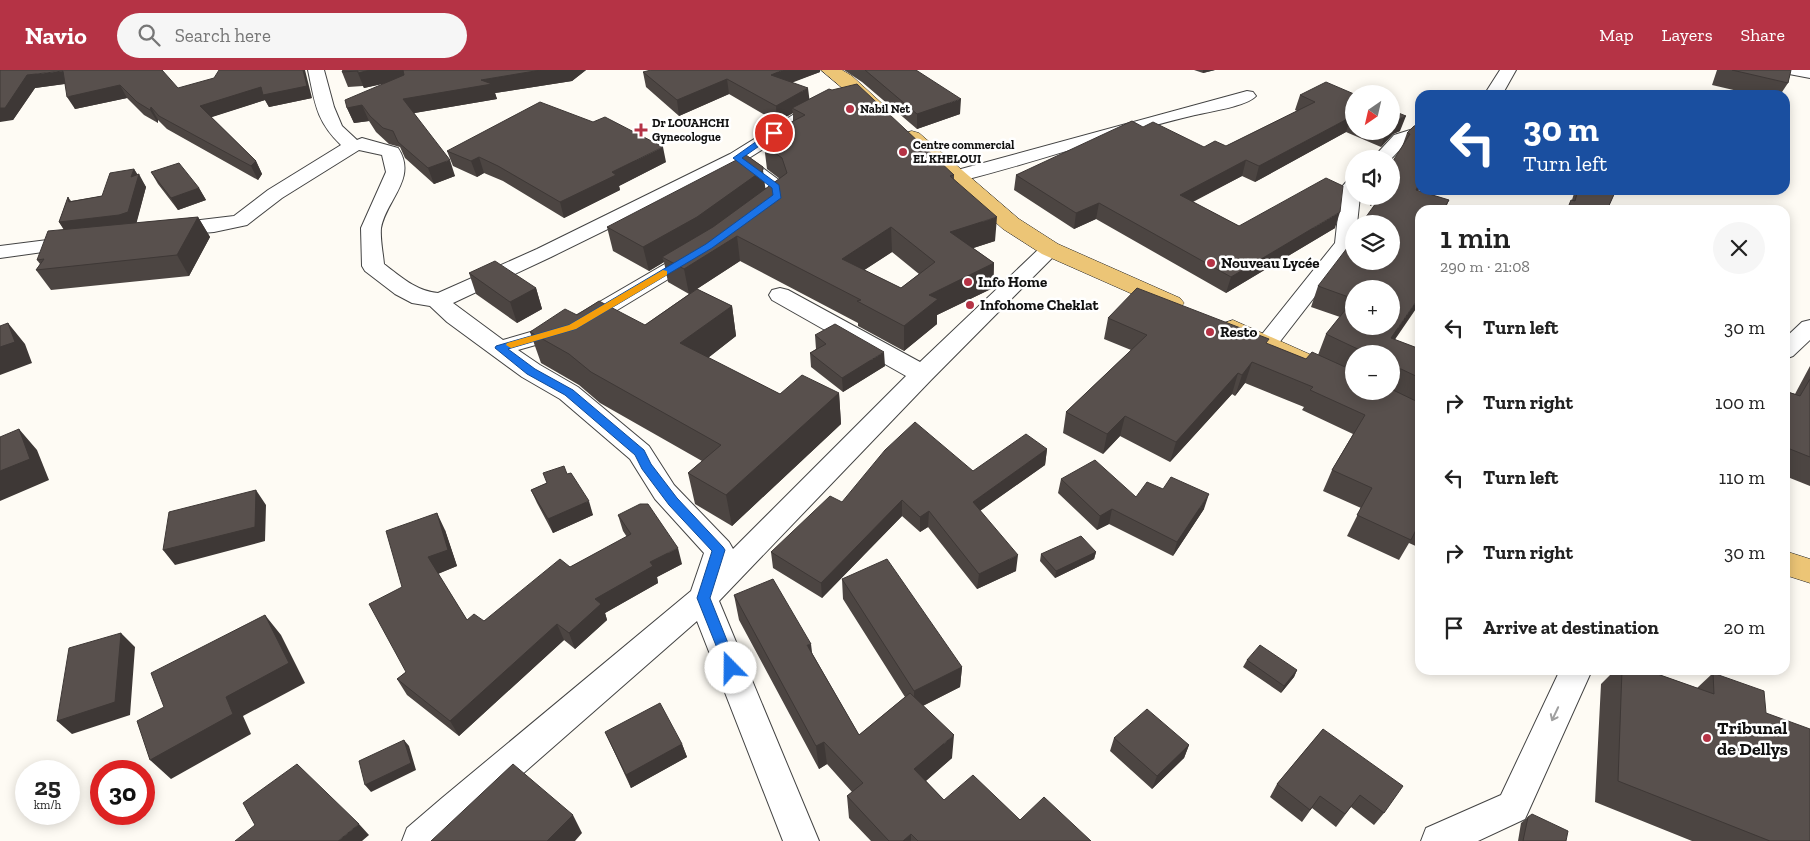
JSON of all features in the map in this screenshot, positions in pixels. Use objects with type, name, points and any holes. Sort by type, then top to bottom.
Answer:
[{"type":"main road","points":[[830,70],[839,97],[895,122],[1011,224],[1050,249],[1267,343],[1345,380]]},
{"type":"main road","points":[[1790,565],[1810,571]]},
{"type":"street","points":[[316,70],[325,107],[334,128],[353,146]]},
{"type":"street","points":[[1496,90],[1508,70]]},
{"type":"street","points":[[1795,70],[1810,73]]},
{"type":"street","points":[[957,176],[1247,96]]},
{"type":"street","points":[[145,233],[178,228],[214,226],[240,221],[275,194],[353,146],[362,144],[391,152],[396,172],[371,228],[373,266],[403,289],[420,298],[441,300],[544,253],[737,158],[774,133],[839,97]]},
{"type":"street","points":[[1390,150],[1400,139],[1415,134]]},
{"type":"street","points":[[737,158],[776,187],[778,196],[747,218]]},
{"type":"street","points":[[1267,343],[1345,244],[1349,205]]},
{"type":"street","points":[[0,252],[100,239]]},
{"type":"street","points":[[500,348],[573,327],[716,241]]},
{"type":"street","points":[[420,841],[704,598],[922,374],[1050,249]]},
{"type":"street","points":[[780,295],[922,374]]},
{"type":"street","points":[[437,300],[455,316],[531,372],[569,392],[640,452],[646,466],[673,502],[719,550],[704,598],[801,841]]},
{"type":"street","points":[[1790,346],[1810,327]]},
{"type":"street","points":[[1448,840],[1513,807],[1574,675]]},
{"type":"building","points":[[0,70],[162,70],[178,88],[214,78],[219,70],[303,70],[307,86],[263,95],[261,87],[200,106],[256,161],[251,166],[159,116],[151,107],[150,110],[137,102],[120,85],[67,97],[63,71],[27,75],[5,108],[0,108]]},
{"type":"building","points":[[343,70],[370,70],[358,73],[358,71],[342,72]]},
{"type":"building","points":[[403,70],[541,70],[481,80],[492,84],[403,99],[450,160],[428,168],[398,142],[393,131],[383,128],[370,116],[362,105],[347,108],[345,100],[404,75]]},
{"type":"building","points":[[651,70],[783,70],[771,75],[808,88],[776,106],[727,79],[677,100],[643,72]]},
{"type":"building","points":[[865,70],[916,70],[961,99],[917,114]]},
{"type":"building","points":[[1732,70],[1791,70],[1788,83]]},
{"type":"building","points":[[1326,82],[1345,90],[1345,120],[1259,166],[1246,160],[1180,195],[1239,226],[1326,178],[1343,186],[1340,212],[1231,277],[1099,203],[1076,213],[1016,175],[1132,121],[1143,127],[1153,122],[1204,147],[1215,141],[1226,146],[1315,102],[1300,95]]},
{"type":"building","points":[[857,84],[954,175],[950,176],[997,217],[950,232],[994,263],[929,295],[938,299],[904,326],[857,301],[861,300],[737,236],[684,269],[662,257],[713,227],[787,173],[782,158],[764,145],[779,137],[770,133],[805,115],[792,108],[829,89],[832,90]],"holes":[[[891,227],[935,262],[901,288],[842,259]]]},
{"type":"building","points":[[540,102],[593,122],[605,117],[663,147],[612,172],[616,175],[560,202],[479,157],[471,161],[447,151]]},
{"type":"building","points":[[1415,126],[1415,195],[1432,195],[1449,200],[1446,205],[1415,205],[1415,303],[1400,325],[1400,280],[1345,280],[1345,296],[1318,286],[1345,251],[1345,270],[1400,270],[1400,215],[1367,215],[1375,205],[1400,205],[1400,150],[1410,134],[1407,133]]},
{"type":"building","points":[[746,155],[763,167],[763,170],[697,217],[643,247],[607,227]]},
{"type":"building","points":[[179,163],[199,188],[171,198],[151,172]]},
{"type":"building","points":[[134,169],[131,177],[139,174],[128,212],[119,215],[59,222],[68,197],[69,202],[102,196],[110,173]]},
{"type":"building","points":[[1577,195],[1614,195],[1609,205],[1569,205],[1571,200],[1575,201]]},
{"type":"building","points":[[198,217],[177,255],[36,270],[44,259],[37,260],[48,231]]},
{"type":"building","points":[[495,261],[536,288],[510,302],[469,273]]},
{"type":"building","points":[[1137,288],[1269,339],[1266,343],[1306,359],[1312,352],[1345,367],[1345,400],[1400,400],[1400,393],[1415,401],[1415,532],[1411,540],[1357,515],[1372,488],[1332,470],[1365,415],[1310,390],[1313,387],[1252,362],[1242,375],[1238,373],[1176,442],[1125,416],[1107,434],[1066,412],[1147,335],[1108,318]]},
{"type":"building","points":[[697,289],[732,306],[680,343],[780,394],[802,375],[839,393],[726,495],[688,473],[721,445],[591,372],[569,354],[530,332],[565,309],[577,315],[599,301],[645,325]]},
{"type":"building","points":[[1345,310],[1345,335],[1393,335],[1391,338],[1415,347],[1415,376],[1400,369],[1400,345],[1349,345],[1326,334]]},
{"type":"building","points":[[8,323],[15,342],[0,347],[0,326]]},
{"type":"building","points":[[835,324],[884,352],[842,378],[810,353],[826,344],[815,335]]},
{"type":"building","points":[[1810,379],[1810,457],[1790,449],[1790,393],[1800,396]]},
{"type":"building","points":[[915,422],[973,471],[1026,434],[1047,449],[973,502],[1018,555],[979,574],[929,511],[920,517],[902,500],[821,583],[771,552],[830,496],[842,502],[885,450]]},
{"type":"building","points":[[19,429],[30,459],[0,471],[0,437]]},
{"type":"building","points":[[1095,460],[1136,497],[1147,482],[1163,489],[1171,477],[1209,494],[1177,542],[1112,509],[1100,516],[1061,479]]},
{"type":"building","points":[[564,466],[567,474],[571,473],[589,501],[548,519],[531,490],[547,483],[543,473]]},
{"type":"building","points":[[256,490],[255,527],[163,550],[169,512]]},
{"type":"building","points":[[640,504],[648,504],[678,548],[650,562],[653,566],[595,599],[601,604],[569,633],[557,624],[450,721],[397,679],[406,672],[369,604],[402,587],[386,531],[437,513],[448,550],[428,557],[467,620],[474,614],[484,621],[560,559],[570,567],[631,534],[618,515]]},
{"type":"building","points":[[1081,536],[1096,552],[1056,571],[1041,554]]},
{"type":"building","points":[[887,559],[962,667],[914,691],[842,579]]},
{"type":"building","points":[[773,579],[811,644],[807,645],[859,735],[910,693],[954,735],[914,769],[944,800],[973,775],[1020,820],[1044,797],[1091,841],[918,841],[911,834],[903,841],[889,841],[847,796],[863,783],[824,742],[816,746],[734,595]]},
{"type":"building","points":[[265,615],[289,663],[226,697],[233,714],[150,760],[137,721],[164,707],[151,673]]},
{"type":"building","points":[[121,633],[115,702],[57,721],[69,648]]},
{"type":"building","points":[[1260,645],[1297,670],[1284,686],[1247,660]]},
{"type":"building","points":[[1622,675],[1660,675],[1714,694],[1713,675],[1719,675],[1764,691],[1766,713],[1810,729],[1810,841],[1770,841],[1618,781]]},
{"type":"building","points":[[660,703],[682,744],[626,775],[605,732]]},
{"type":"building","points":[[1147,709],[1189,745],[1157,776],[1114,738]]},
{"type":"building","points":[[1323,729],[1403,786],[1384,813],[1360,795],[1345,814],[1320,796],[1310,810],[1277,784]]},
{"type":"building","points":[[404,740],[411,763],[365,785],[359,761]]},
{"type":"building","points":[[297,764],[359,824],[338,841],[235,841],[255,825],[243,803]]},
{"type":"building","points":[[513,764],[573,815],[547,841],[431,841]]},
{"type":"building","points":[[1532,814],[1568,831],[1566,841],[1523,841],[1528,817]]},
{"type":"slow traffic","points":[[511,345],[573,327],[663,273]]},
{"type":"place","name":"Nabil Net","points":[[850,109]]},
{"type":"place","name":"Dr LOUAHCHI Gynecologue","points":[[641,130]]},
{"type":"place","name":"Centre commercial EL KHELOUI","points":[[903,152]]},
{"type":"place","name":"Nouveau Lycée","points":[[1211,263]]},
{"type":"place","name":"Info Home","points":[[968,282]]},
{"type":"place","name":"Infohome Cheklat","points":[[970,305]]},
{"type":"place","name":"Resto","points":[[1210,332]]},
{"type":"place","name":"Tribunal de Dellys","points":[[1707,738]]},
{"type":"route","points":[[731,668],[704,598],[719,550],[673,502],[646,466],[640,452],[569,392],[531,372],[500,348],[573,327],[709,246],[778,196],[776,187],[737,158],[774,133]]}]
